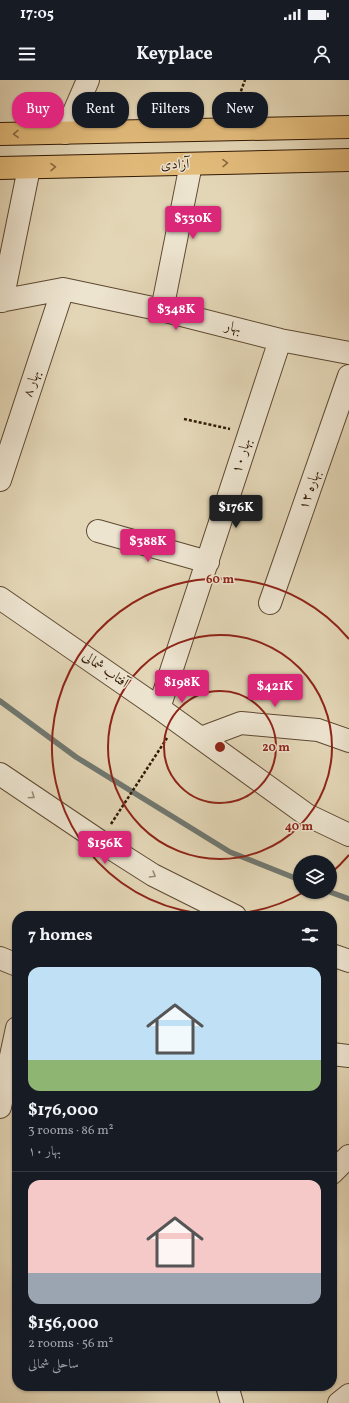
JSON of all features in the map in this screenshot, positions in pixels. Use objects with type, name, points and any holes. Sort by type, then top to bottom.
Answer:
[{"type":"main road","points":[[0,134],[349,127]]},
{"type":"main road","name":"آزادی","points":[[0,168],[349,160]]},
{"type":"street","points":[[65,133],[88,80]]},
{"type":"street","points":[[162,310],[191,164]]},
{"type":"street","points":[[1,301],[29,168]]},
{"type":"street","name":"بهار","points":[[1,301],[63,289],[162,310],[280,340],[349,353]]},
{"type":"street","name":"بهار ۸","points":[[0,480],[63,289]]},
{"type":"street","name":"بهار ۱۰","points":[[159,708],[280,340]]},
{"type":"street","name":"بهاره ۱۲","points":[[270,604],[349,376]]},
{"type":"street","points":[[98,531],[208,562]]},
{"type":"street","name":"آفتاب شمالی","points":[[0,598],[159,708],[307,815],[349,835]]},
{"type":"street","points":[[201,738],[241,723],[318,730],[349,742]]},
{"type":"street","points":[[4,784],[98,840],[153,875],[225,911]]},
{"type":"street","points":[[337,956],[349,961]]},
{"type":"street","points":[[0,958],[12,963]]},
{"type":"street","points":[[0,1107],[12,1051]]},
{"type":"street","points":[[337,1055],[349,1056]]},
{"type":"street","points":[[337,1168],[349,1156]]},
{"type":"street","points":[[228,1391],[232,1403]]},
{"type":"street","points":[[339,1403],[349,1395]]},
{"type":"path","points":[[227,130],[245,80]]},
{"type":"path","points":[[184,419],[250,434]]},
{"type":"path","points":[[111,824],[149,763],[178,722]]},
{"type":"waterway","points":[[0,701],[76,757],[230,852],[293,877]]},
{"type":"waterway","points":[[337,895],[349,899]]}]
